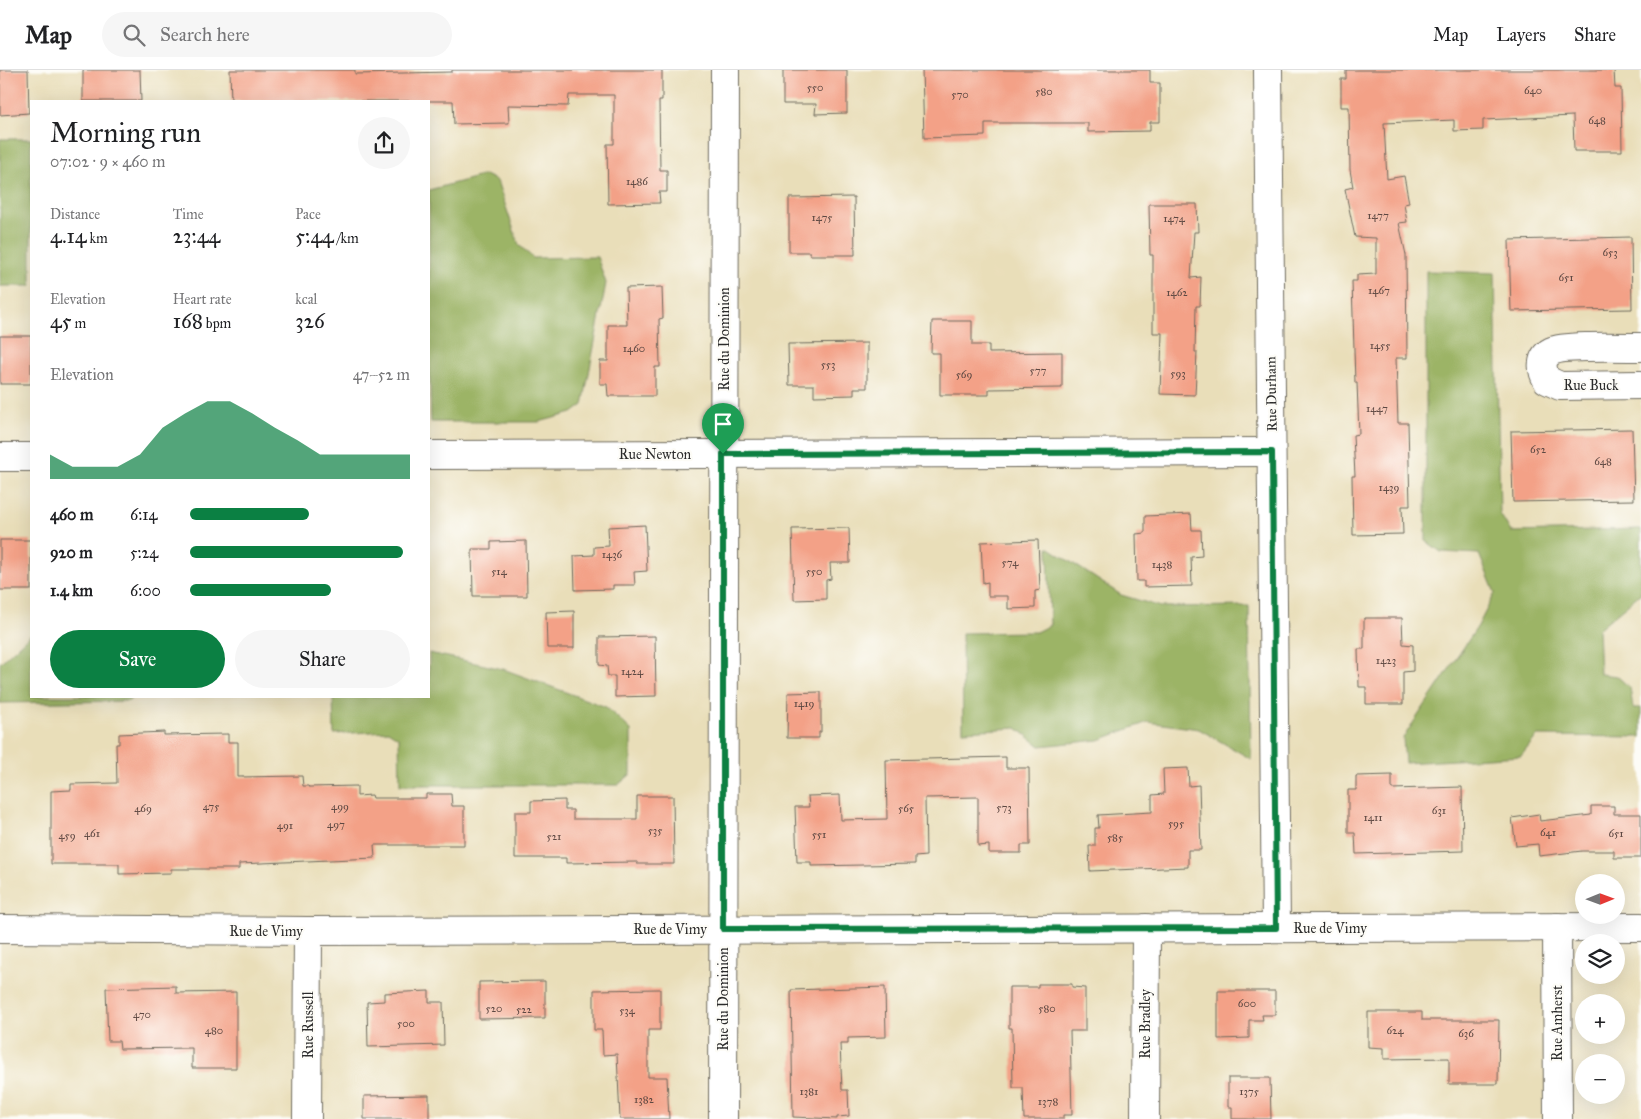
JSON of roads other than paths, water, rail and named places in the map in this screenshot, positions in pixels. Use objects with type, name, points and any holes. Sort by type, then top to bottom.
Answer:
[{"type":"street","name":"Rue du Dominion","points":[[723,1119],[725,70]]},
{"type":"street","name":"Rue Durham","points":[[1268,70],[1276,928]]},
{"type":"street","name":"Rue Buck","points":[[1641,347],[1561,348],[1548,354],[1543,360],[1542,367],[1547,380],[1560,386],[1641,385]]},
{"type":"street","name":"Rue Newton","points":[[430,455],[1272,452]]},
{"type":"street","points":[[0,457],[30,457]]},
{"type":"street","name":"Rue Amherst","points":[[1556,927],[1558,1119]]},
{"type":"street","name":"Rue de Vimy","points":[[0,929],[308,931],[1641,927]]},
{"type":"street","name":"Rue Bradley","points":[[1145,1119],[1146,928]]},
{"type":"street","name":"Rue Russell","points":[[307,1119],[308,931]]}]
